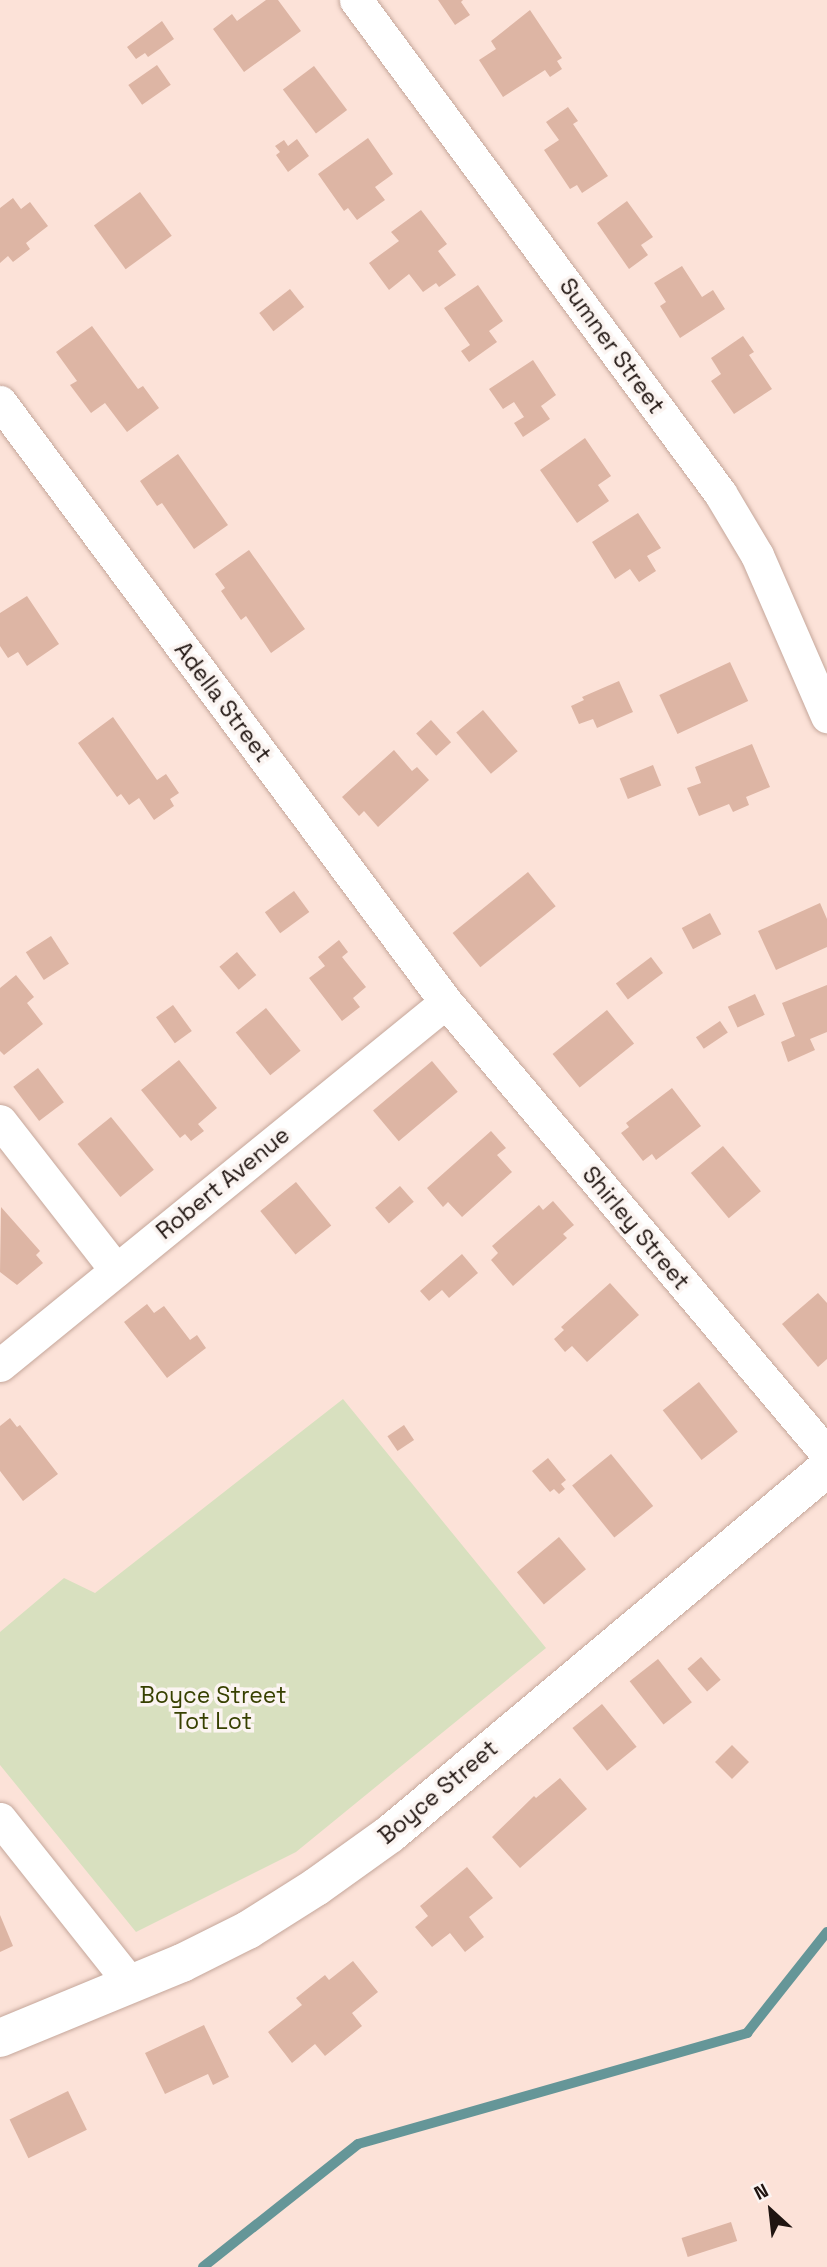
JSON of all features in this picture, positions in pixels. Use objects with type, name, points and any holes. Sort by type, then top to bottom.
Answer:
[{"type":"street","name":"Sumner Street","points":[[356,0],[720,493],[757,555],[827,716]]},
{"type":"street","name":"Adella Street","points":[[0,402],[446,1002]]},
{"type":"street","name":"Robert Avenue","points":[[0,1365],[446,1002]]},
{"type":"street","name":"Shirley Street","points":[[446,1002],[827,1454]]},
{"type":"street","points":[[0,1121],[117,1270]]},
{"type":"street","name":"Boyce Street","points":[[0,2038],[182,1963],[248,1930],[316,1887],[390,1834],[827,1468]]},
{"type":"street","points":[[0,1819],[131,1984]]},
{"type":"green space","name":"Boyce Street Tot Lot","points":[[343,1399],[546,1648],[296,1852],[136,1932],[0,1765],[0,1632],[64,1578],[95,1593]]},
{"type":"building","points":[[266,0],[278,0],[301,31],[244,72],[213,29],[232,14],[237,21]]},
{"type":"building","points":[[438,0],[463,0],[461,2],[470,15],[455,25]]},
{"type":"building","points":[[530,10],[562,58],[557,61],[562,69],[550,77],[545,70],[503,97],[479,60],[496,49],[491,41]]},
{"type":"building","points":[[162,21],[174,39],[148,57],[145,53],[136,59],[127,47]]},
{"type":"building","points":[[157,65],[171,85],[142,105],[128,85]]},
{"type":"building","points":[[314,66],[347,110],[316,133],[283,89]]},
{"type":"building","points":[[568,107],[578,121],[573,124],[608,176],[582,193],[577,185],[570,189],[544,150],[559,140],[546,122]]},
{"type":"building","points":[[368,138],[393,174],[375,187],[385,200],[357,220],[348,208],[344,211],[318,174]]},
{"type":"building","points":[[297,139],[309,156],[288,172],[276,155],[280,152],[275,146],[284,140],[288,146]]},
{"type":"building","points":[[140,192],[172,236],[126,269],[94,226]]},
{"type":"building","points":[[13,198],[21,209],[30,202],[48,226],[26,243],[30,249],[13,262],[8,256],[0,263],[0,208]]},
{"type":"building","points":[[627,201],[653,237],[641,245],[648,255],[629,269],[597,223]]},
{"type":"building","points":[[421,210],[447,244],[438,251],[456,275],[439,287],[436,283],[423,292],[409,274],[389,290],[369,263],[399,241],[391,232]]},
{"type":"building","points":[[682,266],[702,297],[713,290],[725,309],[680,338],[660,306],[666,302],[654,283]]},
{"type":"building","points":[[478,285],[503,321],[489,331],[497,342],[469,362],[461,351],[470,345],[444,308]]},
{"type":"building","points":[[290,289],[304,307],[273,331],[259,313]]},
{"type":"building","points":[[92,326],[138,389],[143,386],[159,408],[127,432],[105,403],[91,413],[70,385],[77,381],[56,352]]},
{"type":"building","points":[[743,336],[754,352],[749,355],[772,389],[734,414],[711,381],[721,374],[711,358]]},
{"type":"building","points":[[533,360],[556,395],[541,406],[550,419],[523,437],[514,423],[524,417],[514,402],[503,409],[489,389]]},
{"type":"building","points":[[585,438],[611,476],[598,485],[609,501],[577,523],[540,470]]},
{"type":"building","points":[[178,454],[228,525],[194,549],[162,503],[157,506],[140,481]]},
{"type":"building","points":[[638,513],[661,548],[647,556],[656,571],[639,582],[630,569],[615,579],[592,542]]},
{"type":"building","points":[[249,550],[305,629],[271,653],[246,616],[241,620],[221,591],[225,588],[215,574]]},
{"type":"building","points":[[27,596],[59,644],[27,666],[18,652],[8,658],[0,646],[0,613]]},
{"type":"building","points":[[730,662],[748,701],[677,734],[659,695]]},
{"type":"building","points":[[619,681],[633,712],[597,728],[593,719],[579,724],[571,706],[584,700],[582,697]]},
{"type":"building","points":[[483,710],[518,751],[491,774],[456,732]]},
{"type":"building","points":[[113,717],[157,780],[166,774],[179,793],[170,799],[174,806],[154,820],[139,798],[129,805],[121,794],[117,797],[78,743]]},
{"type":"building","points":[[431,720],[451,742],[436,756],[416,733]]},
{"type":"building","points":[[752,744],[770,787],[746,797],[749,805],[733,812],[729,804],[699,816],[687,788],[701,783],[695,767]]},
{"type":"building","points":[[394,750],[412,771],[417,767],[429,780],[378,827],[364,811],[359,816],[342,797]]},
{"type":"building","points":[[653,765],[661,785],[628,799],[620,778]]},
{"type":"building","points":[[528,872],[556,906],[480,967],[453,933]]},
{"type":"building","points":[[294,891],[309,912],[280,933],[265,912]]},
{"type":"building","points":[[820,903],[827,919],[827,947],[776,970],[758,931]]},
{"type":"building","points":[[710,913],[721,934],[693,949],[682,928]]},
{"type":"building","points":[[51,936],[69,964],[44,980],[26,952]]},
{"type":"building","points":[[339,940],[348,952],[342,957],[366,987],[353,998],[360,1007],[342,1021],[309,978],[325,966],[318,957]]},
{"type":"building","points":[[237,952],[256,975],[239,990],[219,967]]},
{"type":"building","points":[[651,957],[663,973],[628,999],[616,983]]},
{"type":"building","points":[[16,975],[34,997],[27,1003],[43,1024],[4,1055],[0,1051],[0,988]]},
{"type":"building","points":[[827,985],[827,1032],[810,1039],[815,1050],[788,1062],[781,1042],[795,1036],[782,1003]]},
{"type":"building","points":[[755,994],[765,1015],[738,1028],[728,1007]]},
{"type":"building","points":[[173,1005],[192,1031],[175,1043],[156,1017]]},
{"type":"building","points":[[266,1008],[301,1051],[270,1075],[236,1033]]},
{"type":"building","points":[[607,1010],[634,1043],[580,1087],[553,1054]]},
{"type":"building","points":[[720,1021],[728,1033],[704,1049],[696,1037]]},
{"type":"building","points":[[179,1060],[217,1108],[198,1124],[204,1131],[191,1141],[185,1134],[180,1138],[141,1090]]},
{"type":"building","points":[[432,1061],[458,1092],[399,1141],[373,1110]]},
{"type":"building","points":[[38,1068],[64,1102],[39,1121],[13,1087]]},
{"type":"building","points":[[672,1088],[701,1126],[656,1160],[652,1154],[643,1161],[621,1133],[629,1127],[626,1123]]},
{"type":"building","points":[[111,1117],[154,1170],[120,1197],[78,1144]]},
{"type":"building","points":[[491,1131],[506,1148],[497,1155],[512,1172],[462,1217],[448,1202],[443,1207],[427,1188]]},
{"type":"building","points":[[723,1146],[761,1191],[729,1218],[691,1173]]},
{"type":"building","points":[[296,1182],[331,1226],[295,1254],[260,1211]]},
{"type":"building","points":[[400,1186],[414,1202],[389,1223],[375,1208]]},
{"type":"building","points":[[553,1201],[574,1225],[563,1234],[567,1238],[513,1286],[491,1260],[498,1253],[492,1246],[539,1205],[543,1210]]},
{"type":"building","points":[[1,1207],[40,1251],[36,1255],[43,1263],[17,1285],[0,1272]]},
{"type":"building","points":[[462,1254],[478,1273],[449,1298],[442,1290],[429,1301],[420,1291]]},
{"type":"building","points":[[610,1283],[639,1315],[587,1362],[572,1346],[565,1352],[554,1339],[564,1330],[561,1327]]},
{"type":"building","points":[[818,1293],[827,1303],[827,1359],[818,1367],[782,1324]]},
{"type":"building","points":[[147,1304],[154,1313],[164,1306],[190,1340],[197,1335],[206,1348],[167,1378],[124,1322]]},
{"type":"building","points":[[699,1382],[738,1432],[702,1460],[663,1410]]},
{"type":"building","points":[[10,1418],[17,1427],[20,1425],[58,1474],[23,1501],[0,1471],[0,1426]]},
{"type":"building","points":[[404,1425],[414,1440],[397,1451],[387,1436]]},
{"type":"building","points":[[611,1454],[653,1506],[614,1538],[572,1485]]},
{"type":"building","points":[[548,1458],[566,1480],[561,1484],[565,1489],[559,1494],[554,1489],[550,1492],[532,1471]]},
{"type":"building","points":[[559,1537],[586,1569],[544,1605],[517,1572]]},
{"type":"building","points":[[701,1657],[721,1680],[707,1691],[687,1669]]},
{"type":"building","points":[[658,1659],[692,1702],[663,1725],[630,1681]]},
{"type":"building","points":[[602,1704],[637,1747],[607,1771],[572,1728]]},
{"type":"building","points":[[732,1745],[749,1762],[732,1779],[715,1762]]},
{"type":"building","points":[[560,1778],[587,1809],[520,1868],[492,1837],[534,1796],[536,1798]]},
{"type":"building","points":[[467,1867],[493,1898],[469,1917],[484,1937],[465,1952],[450,1933],[432,1947],[415,1927],[428,1916],[420,1906]]},
{"type":"building","points":[[0,1915],[13,1946],[0,1952]]},
{"type":"building","points":[[353,1961],[378,1992],[352,2013],[362,2026],[325,2056],[315,2044],[292,2063],[268,2032],[302,2005],[296,1998],[325,1975],[329,1980]]},
{"type":"building","points":[[204,2025],[229,2077],[213,2085],[208,2074],[165,2094],[145,2053]]},
{"type":"building","points":[[68,2091],[87,2130],[28,2158],[10,2119]]},
{"type":"building","points":[[731,2222],[737,2241],[688,2257],[682,2238]]},
{"type":"waterway","points":[[203,2267],[358,2144],[747,2033],[827,1932]]}]
